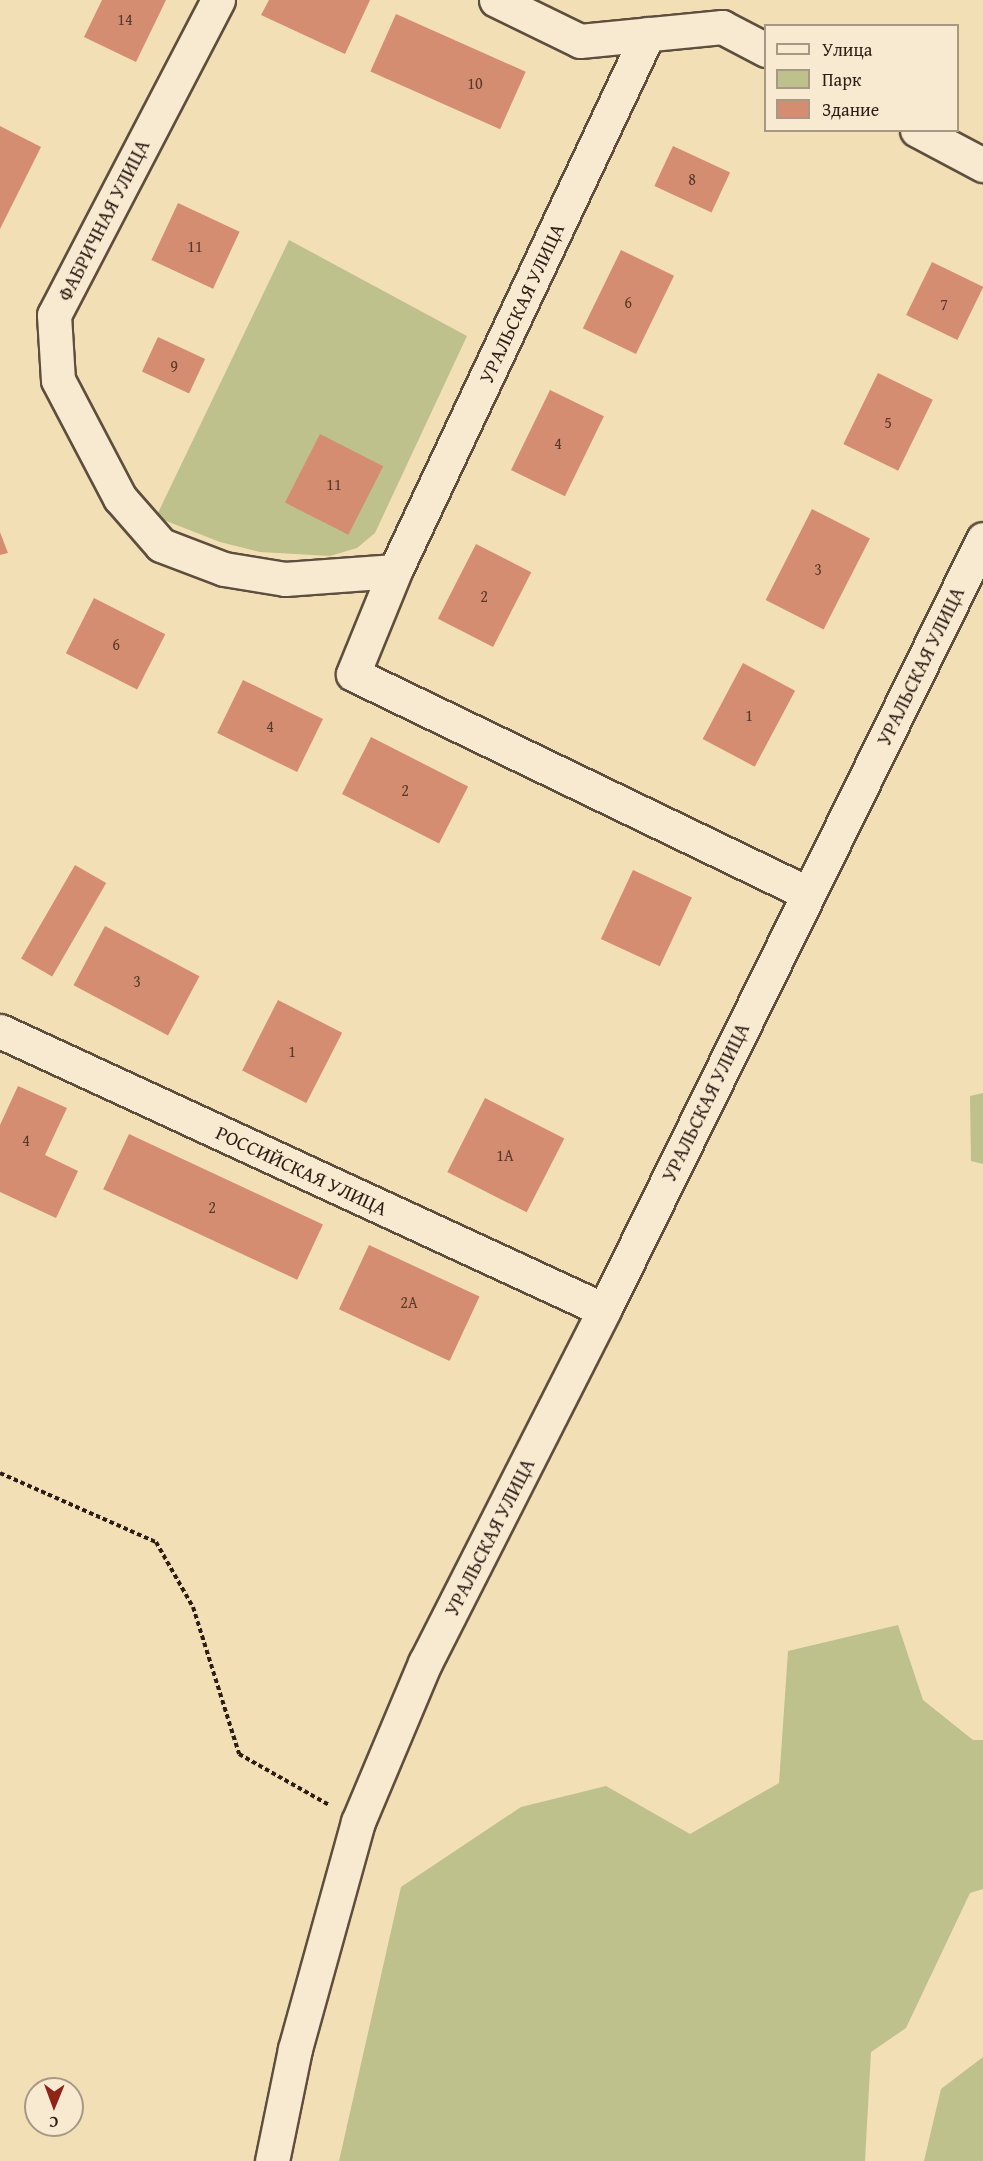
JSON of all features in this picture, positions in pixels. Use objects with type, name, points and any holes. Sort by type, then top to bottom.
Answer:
[{"type":"street","name":"ФАБРИЧНАЯ УЛИЦА","points":[[218,0],[54,315],[58,380],[120,498],[161,545],[224,569],[285,579],[395,571]]},
{"type":"street","points":[[496,0],[580,41],[722,27],[764,49]]},
{"type":"street","name":"УРАЛЬСКАЯ УЛИЦА","points":[[648,34],[395,571],[353,674],[807,893]]},
{"type":"street","points":[[921,132],[983,165]]},
{"type":"street","name":"УРАЛЬСКАЯ УЛИЦА","points":[[272,2161],[295,2049],[358,1822],[425,1663],[604,1310],[983,539]]},
{"type":"street","name":"РОССИЙСКАЯ УЛИЦА","points":[[0,1031],[604,1310]]},
{"type":"path","points":[[0,1473],[156,1542],[193,1607],[239,1754],[358,1822]]},
{"type":"green space","points":[[289,240],[467,336],[375,533],[357,548],[330,556],[260,552],[220,542],[156,517]]},
{"type":"green space","points":[[983,1093],[983,1164],[971,1161],[970,1096]]},
{"type":"green space","points":[[898,1625],[923,1700],[973,1740],[983,1740],[983,1889],[970,1893],[906,2028],[871,2052],[865,2161],[339,2161],[401,1887],[521,1807],[606,1786],[690,1834],[779,1783],[788,1651]]},
{"type":"green space","points":[[983,2057],[983,2161],[924,2161],[941,2089]]},
{"type":"building","points":[[102,0],[166,0],[136,62],[84,37]]},
{"type":"building","points":[[269,0],[370,0],[345,54],[261,15]]},
{"type":"building","points":[[396,14],[526,72],[500,129],[370,72]]},
{"type":"building","points":[[0,126],[41,147],[0,229]]},
{"type":"building","points":[[673,146],[730,173],[712,213],[654,186]]},
{"type":"building","points":[[178,203],[240,232],[213,289],[151,260]]},
{"type":"building","points":[[621,250],[674,276],[636,354],[583,328]]},
{"type":"building","points":[[932,262],[983,287],[957,340],[906,315]]},
{"type":"building","points":[[158,337],[205,359],[189,393],[142,371]]},
{"type":"building","points":[[878,373],[933,400],[898,471],[843,444]]},
{"type":"building","points":[[550,390],[604,416],[565,496],[511,470]]},
{"type":"building","points":[[320,434],[383,466],[348,535],[285,503]]},
{"type":"building","points":[[812,509],[870,539],[824,629],[766,600]]},
{"type":"building","points":[[0,532],[8,553],[0,555]]},
{"type":"building","points":[[476,544],[531,572],[493,647],[438,619]]},
{"type":"building","points":[[94,598],[165,634],[137,690],[66,653]]},
{"type":"building","points":[[743,663],[795,691],[755,767],[703,739]]},
{"type":"building","points":[[243,680],[323,719],[297,772],[217,733]]},
{"type":"building","points":[[371,737],[468,786],[439,844],[342,794]]},
{"type":"building","points":[[75,865],[106,883],[52,977],[21,959]]},
{"type":"building","points":[[633,870],[692,897],[660,966],[601,939]]},
{"type":"building","points":[[105,926],[199,976],[168,1035],[74,985]]},
{"type":"building","points":[[278,1000],[342,1033],[306,1103],[242,1070]]},
{"type":"building","points":[[18,1086],[67,1108],[45,1155],[78,1171],[56,1218],[0,1192],[0,1125]]},
{"type":"building","points":[[485,1098],[564,1138],[527,1212],[447,1172]]},
{"type":"building","points":[[129,1134],[323,1224],[297,1280],[103,1189]]},
{"type":"building","points":[[369,1245],[480,1297],[450,1361],[339,1309]]}]
